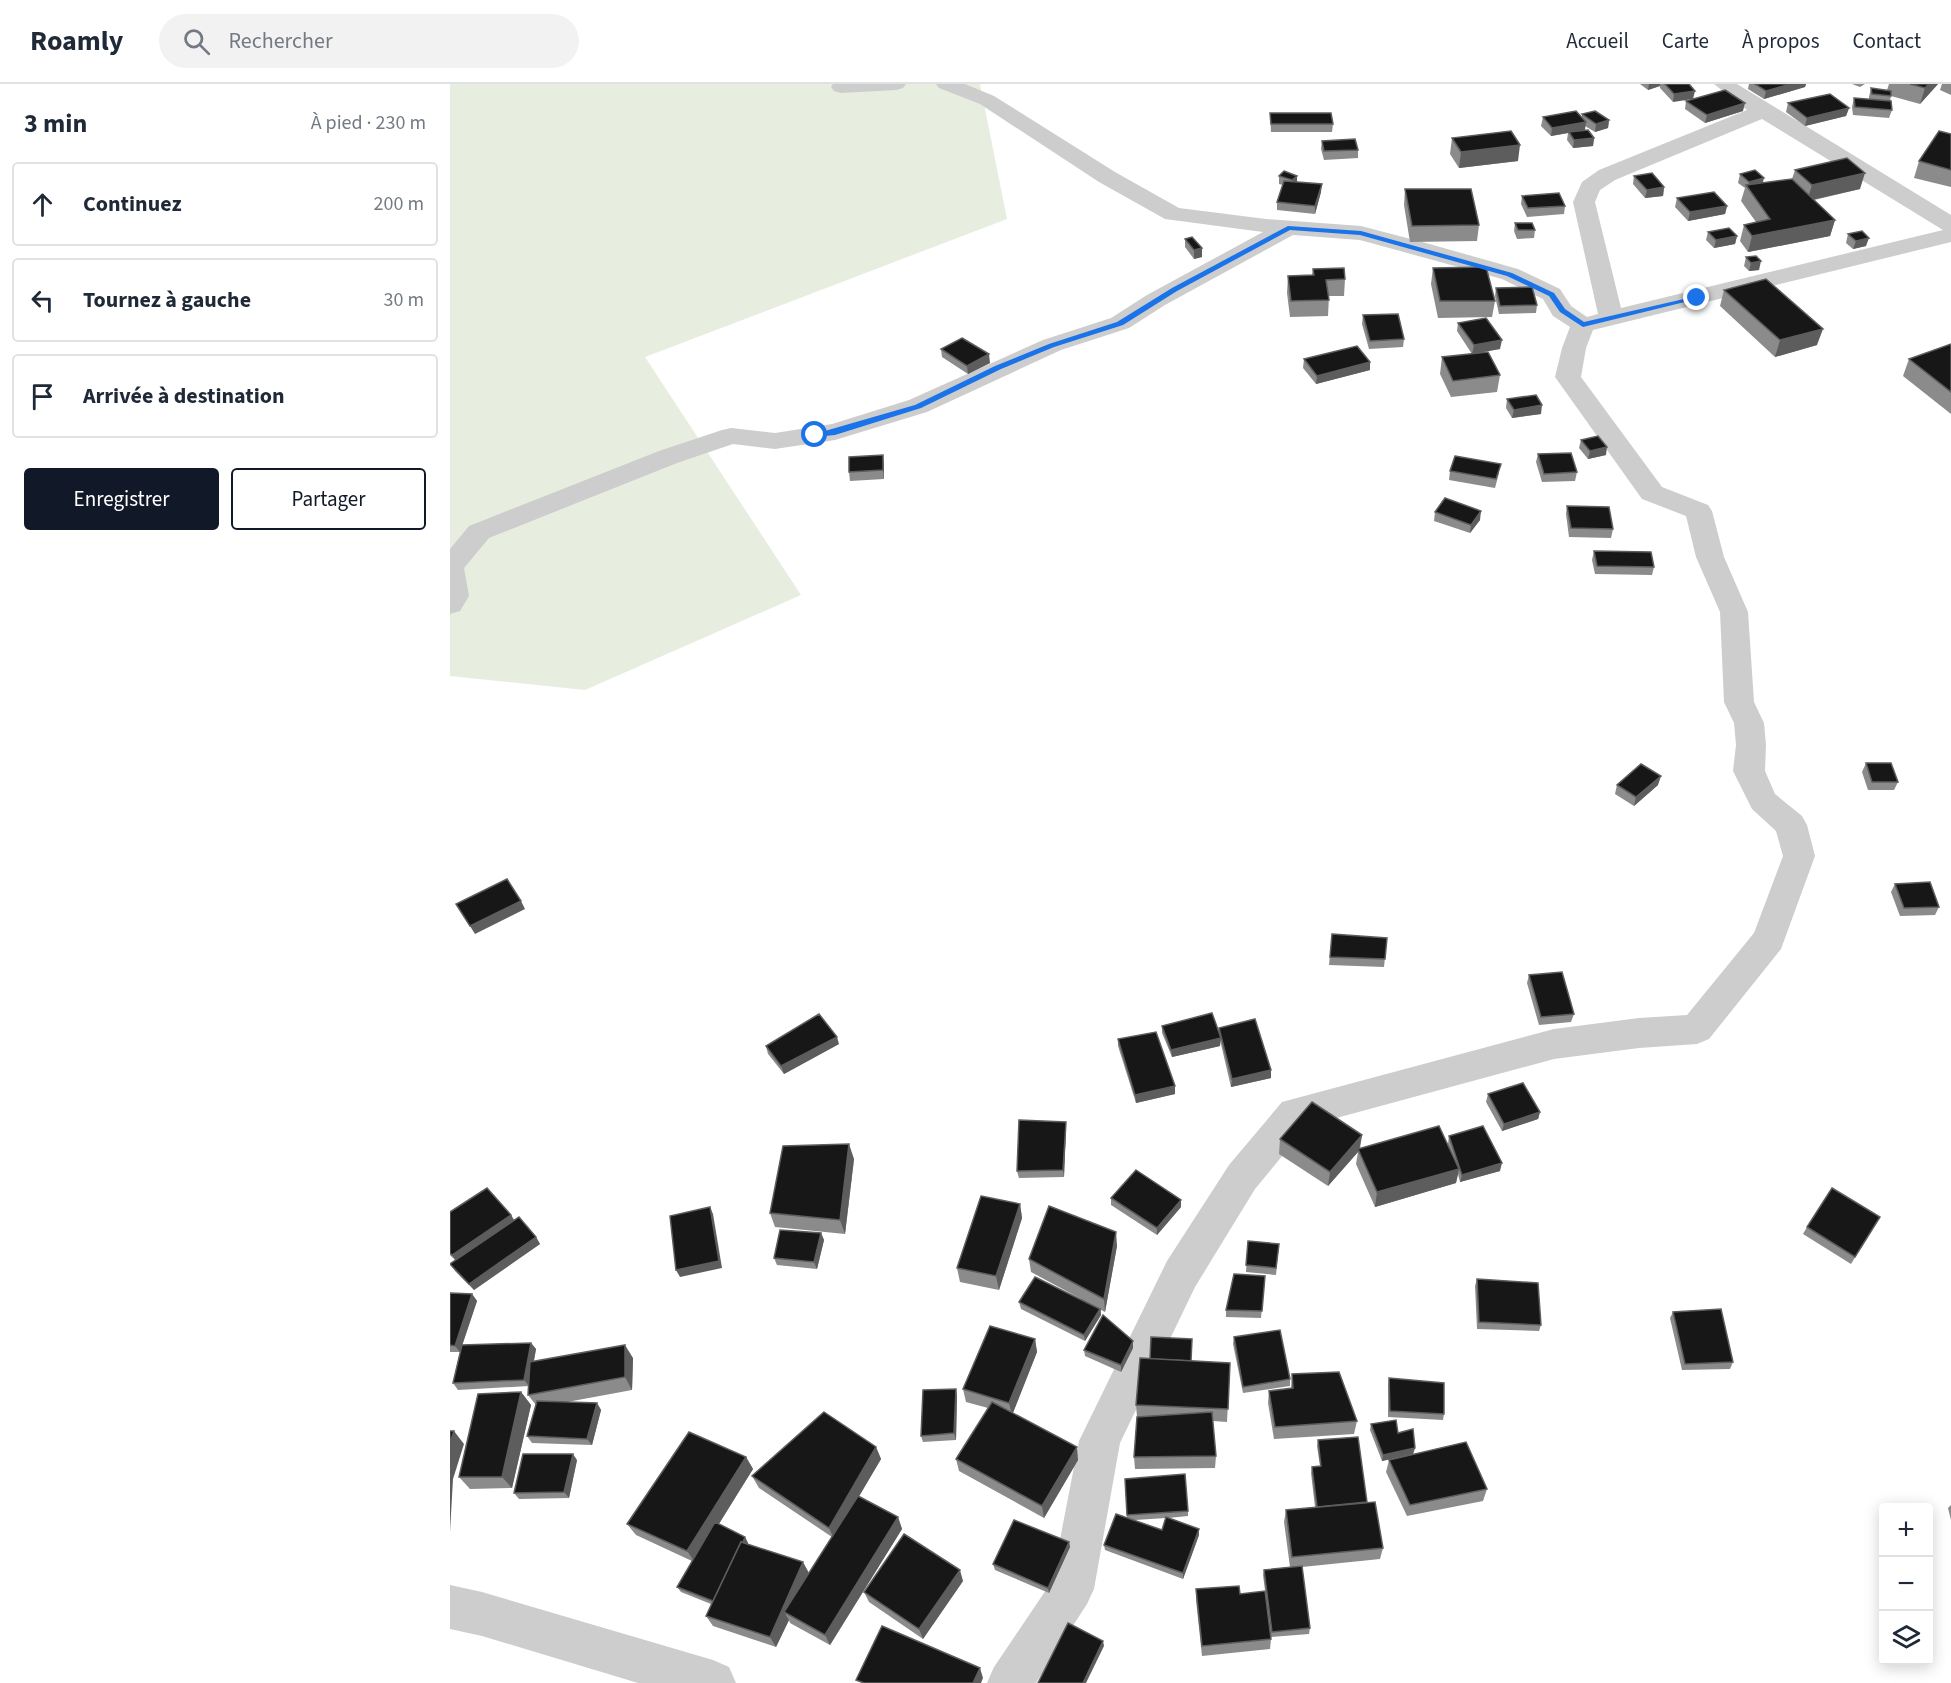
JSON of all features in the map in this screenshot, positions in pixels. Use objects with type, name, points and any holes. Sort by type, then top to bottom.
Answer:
[{"type":"street","points":[[841,87],[896,84]]},
{"type":"street","points":[[946,84],[987,100],[1107,177],[1173,214],[1288,228],[1361,233],[1510,274],[1552,294],[1562,311],[1597,322],[1951,235]]},
{"type":"street","points":[[1724,84],[1763,111],[1951,225]]},
{"type":"street","points":[[1010,1683],[1072,1589],[1100,1440],[1181,1274],[1242,1177],[1295,1113],[1554,1044],[1639,1033],[1697,1029],[1770,939],[1799,856],[1791,825],[1763,801],[1749,771],[1751,745],[1749,723],[1739,702],[1734,612],[1710,557],[1698,511],[1652,493],[1568,377],[1574,348],[1597,322],[1584,202],[1590,187],[1607,175],[1763,111]]},
{"type":"street","points":[[450,604],[455,596],[450,567],[479,532],[611,478],[731,436],[776,441],[835,432],[918,406],[1052,345],[1120,323],[1165,295],[1288,228]]},
{"type":"street","points":[[466,1610],[713,1683]]},
{"type":"shaded area","points":[[450,84],[980,84],[1007,219],[645,357],[801,595],[585,690],[450,676]]},
{"type":"building","points":[[1665,84],[1689,84],[1695,91],[1674,94]]},
{"type":"building","points":[[1755,84],[1791,84],[1766,91]]},
{"type":"building","points":[[1910,84],[1929,84],[1925,88]]},
{"type":"building","points":[[1871,88],[1891,91],[1891,96],[1872,94]]},
{"type":"building","points":[[1725,90],[1745,103],[1707,115],[1686,101]]},
{"type":"building","points":[[1830,94],[1849,108],[1807,118],[1788,103]]},
{"type":"building","points":[[1854,98],[1891,101],[1892,110],[1855,107]]},
{"type":"building","points":[[1576,111],[1586,122],[1552,128],[1543,117]]},
{"type":"building","points":[[1595,111],[1609,120],[1596,124],[1582,114]]},
{"type":"building","points":[[1270,113],[1331,113],[1333,124],[1271,124]]},
{"type":"building","points":[[1588,130],[1594,138],[1574,140],[1569,132]]},
{"type":"building","points":[[1511,131],[1520,145],[1461,152],[1452,138]]},
{"type":"building","points":[[1939,131],[1951,134],[1951,170],[1919,161]]},
{"type":"building","points":[[1355,139],[1358,150],[1324,151],[1322,141]]},
{"type":"building","points":[[1847,158],[1865,173],[1812,185],[1795,170]]},
{"type":"building","points":[[1755,170],[1764,178],[1749,182],[1740,174]]},
{"type":"building","points":[[1284,171],[1297,176],[1292,180],[1279,176]]},
{"type":"building","points":[[1652,173],[1664,187],[1647,190],[1634,176]]},
{"type":"building","points":[[1792,179],[1835,220],[1752,236],[1744,225],[1770,219],[1746,185]]},
{"type":"building","points":[[1284,181],[1322,184],[1315,206],[1277,202]]},
{"type":"building","points":[[1405,189],[1471,189],[1479,225],[1412,226]]},
{"type":"building","points":[[1714,192],[1727,206],[1690,212],[1677,198]]},
{"type":"building","points":[[1559,193],[1565,206],[1528,208],[1522,196]]},
{"type":"building","points":[[1515,223],[1532,223],[1535,230],[1518,230]]},
{"type":"building","points":[[1729,228],[1737,236],[1716,240],[1708,232]]},
{"type":"building","points":[[1862,231],[1869,238],[1856,241],[1848,234]]},
{"type":"building","points":[[1192,237],[1202,248],[1194,250],[1185,239]]},
{"type":"building","points":[[1756,256],[1761,261],[1751,263],[1746,257]]},
{"type":"building","points":[[1486,267],[1495,301],[1440,301],[1433,268]]},
{"type":"building","points":[[1344,268],[1345,279],[1326,280],[1329,300],[1291,301],[1288,276],[1314,275],[1313,269]]},
{"type":"building","points":[[1766,279],[1823,329],[1780,340],[1724,290]]},
{"type":"building","points":[[1532,287],[1537,305],[1500,306],[1496,288]]},
{"type":"building","points":[[1398,314],[1404,339],[1370,341],[1363,315]]},
{"type":"building","points":[[1486,318],[1502,340],[1474,345],[1458,323]]},
{"type":"building","points":[[962,338],[989,354],[967,366],[941,349]]},
{"type":"building","points":[[1951,344],[1951,392],[1909,359]]},
{"type":"building","points":[[1357,346],[1370,362],[1317,376],[1304,359]]},
{"type":"building","points":[[1488,352],[1500,375],[1453,381],[1442,357]]},
{"type":"building","points":[[1536,395],[1542,405],[1514,410],[1507,399]]},
{"type":"building","points":[[1598,436],[1607,447],[1590,451],[1581,440]]},
{"type":"building","points":[[1571,453],[1577,472],[1544,474],[1538,454]]},
{"type":"building","points":[[883,455],[883,470],[849,472],[849,457]]},
{"type":"building","points":[[1455,456],[1501,464],[1496,479],[1450,471]]},
{"type":"building","points":[[1445,498],[1481,511],[1471,525],[1435,512]]},
{"type":"building","points":[[1567,506],[1609,507],[1613,529],[1571,528]]},
{"type":"building","points":[[1594,551],[1651,552],[1654,567],[1597,566]]},
{"type":"building","points":[[1866,763],[1891,763],[1898,782],[1872,782]]},
{"type":"building","points":[[1641,764],[1661,776],[1636,797],[1617,785]]},
{"type":"building","points":[[507,879],[521,901],[470,926],[456,904]]},
{"type":"building","points":[[1930,882],[1939,907],[1904,908],[1895,884]]},
{"type":"building","points":[[1332,934],[1387,938],[1385,959],[1330,957]]},
{"type":"building","points":[[1562,972],[1574,1014],[1541,1017],[1529,975]]},
{"type":"building","points":[[1212,1013],[1221,1038],[1171,1050],[1162,1026]]},
{"type":"building","points":[[819,1014],[837,1037],[781,1066],[766,1046]]},
{"type":"building","points":[[1255,1019],[1271,1070],[1232,1079],[1219,1028]]},
{"type":"building","points":[[1156,1032],[1175,1086],[1135,1095],[1118,1039]]},
{"type":"building","points":[[1523,1083],[1540,1112],[1504,1124],[1488,1094]]},
{"type":"building","points":[[1312,1102],[1362,1135],[1330,1172],[1280,1139]]},
{"type":"building","points":[[1019,1120],[1066,1122],[1063,1170],[1017,1171]]},
{"type":"building","points":[[1439,1126],[1459,1169],[1377,1192],[1358,1149]]},
{"type":"building","points":[[1483,1126],[1502,1163],[1462,1175],[1449,1136]]},
{"type":"building","points":[[849,1144],[840,1220],[770,1213],[783,1146]]},
{"type":"building","points":[[1136,1170],[1181,1200],[1157,1228],[1111,1198]]},
{"type":"building","points":[[487,1188],[511,1215],[452,1255],[450,1253],[450,1212]]},
{"type":"building","points":[[1832,1188],[1880,1217],[1855,1257],[1807,1227]]},
{"type":"building","points":[[981,1196],[1020,1204],[996,1276],[957,1268]]},
{"type":"building","points":[[1049,1206],[1116,1232],[1104,1299],[1029,1259]]},
{"type":"building","points":[[710,1207],[719,1261],[676,1270],[670,1216]]},
{"type":"building","points":[[519,1217],[536,1237],[469,1284],[450,1264]]},
{"type":"building","points":[[780,1230],[821,1233],[814,1262],[774,1258]]},
{"type":"building","points":[[1248,1241],[1279,1244],[1276,1268],[1246,1265]]},
{"type":"building","points":[[1234,1274],[1265,1276],[1262,1311],[1226,1310]]},
{"type":"building","points":[[1035,1277],[1100,1309],[1084,1335],[1019,1302]]},
{"type":"building","points":[[1477,1279],[1538,1283],[1541,1325],[1479,1322]]},
{"type":"building","points":[[450,1293],[472,1294],[455,1346],[450,1345]]},
{"type":"building","points":[[1721,1309],[1733,1362],[1685,1364],[1673,1312]]},
{"type":"building","points":[[1103,1315],[1133,1341],[1121,1365],[1084,1350]]},
{"type":"building","points":[[990,1326],[1035,1339],[1009,1403],[963,1389]]},
{"type":"building","points":[[1280,1330],[1290,1379],[1243,1387],[1234,1337]]},
{"type":"building","points":[[1151,1337],[1192,1339],[1191,1361],[1150,1359]]},
{"type":"building","points":[[531,1343],[524,1380],[453,1383],[462,1345]]},
{"type":"building","points":[[625,1345],[625,1377],[528,1395],[530,1362]]},
{"type":"building","points":[[1140,1358],[1230,1363],[1228,1409],[1136,1405]]},
{"type":"building","points":[[1339,1372],[1357,1421],[1275,1427],[1269,1391],[1293,1388],[1292,1374]]},
{"type":"building","points":[[1389,1378],[1444,1383],[1444,1414],[1390,1411]]},
{"type":"building","points":[[956,1389],[954,1433],[921,1436],[923,1390]]},
{"type":"building","points":[[521,1392],[502,1477],[459,1477],[478,1394]]},
{"type":"building","points":[[537,1401],[597,1403],[587,1439],[527,1436]]},
{"type":"building","points":[[992,1402],[1077,1447],[1042,1506],[956,1459]]},
{"type":"building","points":[[824,1412],[876,1447],[829,1528],[752,1476]]},
{"type":"building","points":[[1212,1412],[1216,1456],[1134,1457],[1137,1417]]},
{"type":"building","points":[[1396,1420],[1398,1433],[1413,1429],[1415,1448],[1383,1455],[1371,1424]]},
{"type":"building","points":[[450,1431],[454,1431],[450,1443]]},
{"type":"building","points":[[689,1432],[746,1457],[687,1551],[627,1524]]},
{"type":"building","points":[[1358,1437],[1367,1502],[1317,1507],[1312,1467],[1321,1466],[1318,1440]]},
{"type":"building","points":[[1466,1442],[1487,1489],[1410,1505],[1389,1460]]},
{"type":"building","points":[[523,1454],[573,1454],[564,1492],[514,1493]]},
{"type":"building","points":[[1185,1474],[1188,1511],[1127,1515],[1125,1479]]},
{"type":"building","points":[[858,1496],[898,1517],[825,1635],[784,1612]]},
{"type":"building","points":[[1375,1502],[1383,1548],[1292,1557],[1286,1510]]},
{"type":"building","points":[[1116,1514],[1162,1530],[1166,1517],[1199,1529],[1183,1573],[1104,1545]]},
{"type":"building","points":[[1014,1520],[1069,1542],[1048,1588],[993,1564]]},
{"type":"building","points":[[715,1522],[745,1537],[713,1601],[677,1587]]},
{"type":"building","points":[[904,1534],[960,1570],[919,1629],[864,1592]]},
{"type":"building","points":[[741,1542],[803,1562],[770,1637],[706,1616]]},
{"type":"building","points":[[1302,1566],[1310,1628],[1272,1632],[1264,1570]]},
{"type":"building","points":[[1239,1586],[1240,1594],[1265,1591],[1271,1639],[1202,1646],[1196,1589]]},
{"type":"building","points":[[1068,1623],[1103,1641],[1083,1683],[1038,1683]]},
{"type":"building","points":[[882,1626],[980,1668],[973,1683],[864,1683],[856,1680]]},
{"type":"route","points":[[815,435],[835,432],[918,406],[1052,345],[1120,323],[1156,300],[1288,228],[1361,233],[1510,274],[1552,294],[1562,311],[1583,325],[1697,298]]}]
